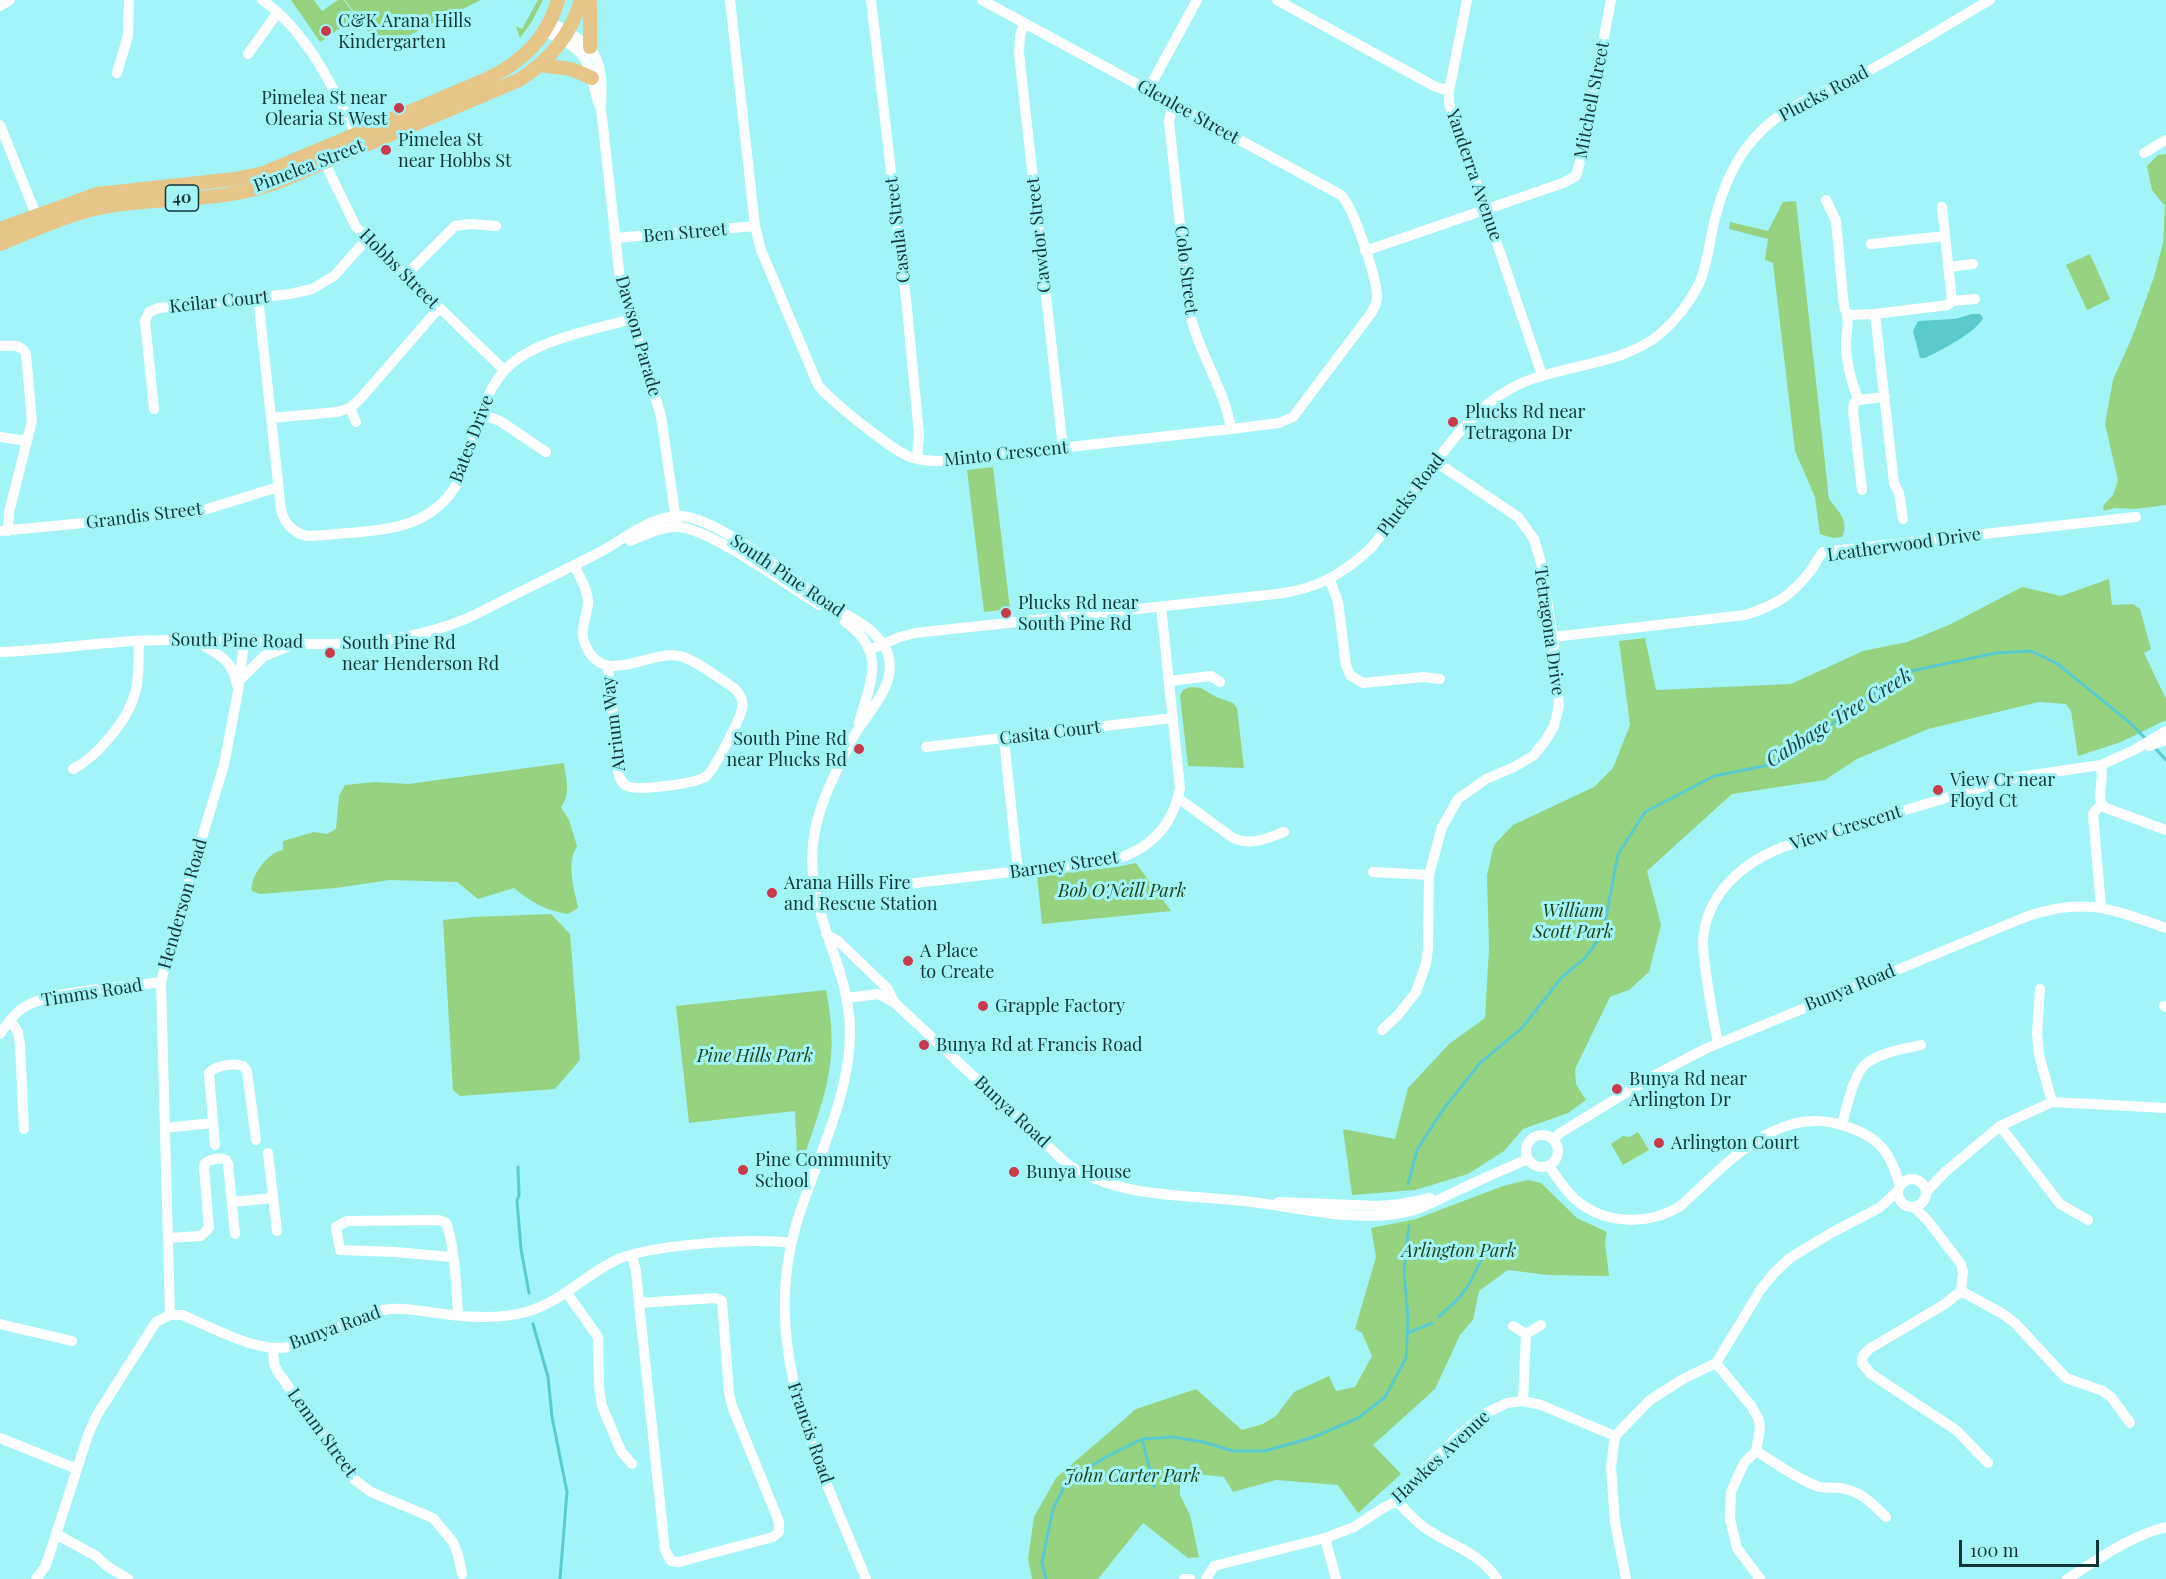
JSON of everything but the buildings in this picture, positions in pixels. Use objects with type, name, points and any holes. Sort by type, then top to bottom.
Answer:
[{"type":"main road","name":"40","points":[[547,27],[558,0]]},
{"type":"main road","name":"40","points":[[565,36],[581,0]]},
{"type":"main road","points":[[588,0],[590,3],[590,47]]},
{"type":"main road","name":"Pimelea Street","points":[[0,244],[84,198],[109,192],[255,175],[321,156],[497,75],[524,56],[538,42],[547,27]]},
{"type":"main road","name":"Pimelea Street","points":[[358,140],[519,80],[540,65],[565,36]]},
{"type":"main road","points":[[540,65],[574,69],[592,78]]},
{"type":"main road","name":"Pimelea Street","points":[[0,229],[39,221]]},
{"type":"street","points":[[0,6],[10,0]]},
{"type":"street","points":[[117,73],[128,36],[129,0]]},
{"type":"street","points":[[262,0],[278,12],[324,68],[358,140]]},
{"type":"street","name":"Minto Crescent","points":[[730,0],[755,226],[761,250],[818,385],[828,396],[895,448],[917,459],[943,461],[1285,422],[1299,411],[1375,306],[1377,293],[1365,251]]},
{"type":"street","name":"Casula Street","points":[[871,0],[907,308],[919,434],[917,459]]},
{"type":"street","name":"Glenlee Street","points":[[982,0],[1341,195],[1352,213],[1365,251]]},
{"type":"street","points":[[1148,90],[1197,0]]},
{"type":"street","name":"Yanderra Avenue","points":[[1277,0],[1434,86],[1449,91],[1451,110],[1542,375]]},
{"type":"street","points":[[1449,91],[1467,0]]},
{"type":"street","name":"Mitchell Street","points":[[1485,210],[1563,183],[1576,176],[1611,0]]},
{"type":"street","name":"Plucks Road","points":[[869,650],[915,633],[1298,591],[1330,580],[1357,562],[1372,547],[1462,428],[1485,405],[1512,388],[1542,375],[1613,358],[1634,350],[1669,325],[1699,284],[1719,204],[1729,177],[1744,152],[1760,132],[1779,115],[1816,93],[1863,73],[1990,0]]},
{"type":"street","points":[[248,54],[278,12]]},
{"type":"street","name":"Cawdor Street","points":[[1024,23],[1020,36],[1019,53],[1063,448]]},
{"type":"street","name":"Dawson Parade","points":[[547,27],[590,47],[598,62],[620,280],[661,416],[676,521]]},
{"type":"street","name":"Dawson Parade","points":[[565,36],[584,56],[601,108]]},
{"type":"street","name":"Colo Street","points":[[1173,104],[1169,121],[1190,309],[1195,331],[1227,411],[1230,429]]},
{"type":"street","points":[[0,125],[39,221]]},
{"type":"street","points":[[2144,153],[2166,140]]},
{"type":"street","name":"Hobbs Street","points":[[321,156],[350,217],[368,239],[504,370]]},
{"type":"street","points":[[1826,200],[1836,222],[1844,307],[1848,315],[1846,344],[1850,377],[1858,400]]},
{"type":"street","points":[[1942,207],[1952,302]]},
{"type":"street","points":[[1365,251],[1485,210]]},
{"type":"street","points":[[406,275],[455,226],[470,224],[496,226]]},
{"type":"street","name":"Ben Street","points":[[615,238],[755,226]]},
{"type":"street","points":[[1871,244],[1945,236]]},
{"type":"street","name":"Keilar Court","points":[[154,409],[145,321],[147,313],[159,308],[296,293],[322,284],[342,268],[368,239]]},
{"type":"street","points":[[1948,267],[1973,264]]},
{"type":"street","name":"Bates Drive","points":[[258,297],[278,487],[285,522],[292,530],[303,535],[377,531],[403,526],[420,519],[435,509],[453,489],[463,472],[481,414],[492,388],[504,370],[533,349],[632,319]]},
{"type":"street","points":[[1848,315],[1948,305],[1952,302],[1976,299]]},
{"type":"street","points":[[271,418],[337,412],[350,408],[439,308]]},
{"type":"street","points":[[1875,314],[1894,483],[1899,493],[1903,519]]},
{"type":"street","points":[[0,346],[24,348],[32,421],[4,531]]},
{"type":"street","points":[[1862,489],[1854,404],[1858,400],[1885,397]]},
{"type":"street","points":[[350,408],[356,422]]},
{"type":"street","points":[[481,414],[500,421],[546,452]]},
{"type":"street","points":[[0,437],[27,441]]},
{"type":"street","name":"Tetragona Drive","points":[[1382,1030],[1398,1015],[1416,992],[1426,964],[1429,875],[1443,827],[1458,799],[1486,779],[1533,756],[1554,726],[1559,706],[1553,637],[1541,563],[1534,539],[1518,517],[1436,462]]},
{"type":"street","name":"Grandis Street","points":[[4,531],[204,510],[278,487]]},
{"type":"street","name":"Leatherwood Drive","points":[[1553,637],[1745,615],[1767,608],[1784,599],[1798,586],[1823,552],[2136,517]]},
{"type":"street","name":"South Pine Road","points":[[0,652],[139,641],[351,644],[377,642],[432,631],[466,618],[599,553],[654,521],[703,522],[748,548],[870,630],[883,644]]},
{"type":"street","name":"South Pine Road","points":[[676,521],[725,546],[836,616],[855,630],[869,650]]},
{"type":"street","name":"Atrium Way","points":[[574,565],[587,597],[584,642],[593,657],[600,663],[617,666],[669,655],[678,656],[689,660],[736,690],[742,702],[741,712],[708,775],[692,782],[638,788],[621,782],[608,666]]},
{"type":"street","points":[[1330,580],[1338,602],[1346,665],[1350,675],[1363,683],[1424,677],[1440,679]]},
{"type":"street","name":"Barney Street","points":[[907,884],[1113,860],[1142,848],[1166,826],[1180,788],[1161,606]]},
{"type":"street","points":[[194,640],[223,658],[232,668],[239,686],[264,656],[301,642]]},
{"type":"street","points":[[73,769],[86,762],[98,751],[126,714],[135,694],[139,641]]},
{"type":"street","name":"Henderson Road","points":[[170,1315],[161,982],[177,920],[224,765],[239,686],[244,642]]},
{"type":"street","points":[[857,730],[887,681],[890,662],[883,644]]},
{"type":"street","points":[[826,934],[813,879],[814,836],[827,792],[857,730],[873,680],[873,664],[869,650]]},
{"type":"street","points":[[1169,681],[1210,676],[1220,682]]},
{"type":"street","name":"Casita Court","points":[[926,747],[1173,718]]},
{"type":"street","name":"View Crescent","points":[[1718,1043],[1703,952],[1705,931],[1707,919],[1721,890],[1743,869],[1766,854],[1783,847],[2012,778],[2102,765],[2164,737]]},
{"type":"street","points":[[1004,739],[1018,871]]},
{"type":"street","points":[[2102,765],[2100,804],[2093,814],[2102,907]]},
{"type":"street","points":[[1178,798],[1241,842],[1262,840],[1284,832]]},
{"type":"street","points":[[2100,804],[2166,830]]},
{"type":"street","points":[[1373,872],[1429,875]]},
{"type":"street","name":"Bunya Road","points":[[1554,1139],[1569,1127],[1655,1075],[1718,1043],[2028,916],[2056,908],[2102,907],[2166,928]]},
{"type":"street","name":"Francis Road","points":[[826,934],[847,998],[850,1050],[846,1076],[791,1243],[784,1313],[790,1376],[805,1427],[866,1579]]},
{"type":"street","name":"Bunya Road","points":[[826,934],[838,941],[888,989],[894,1002],[1067,1164],[1098,1181],[1139,1192],[1254,1202],[1302,1211],[1380,1215],[1403,1213],[1435,1203],[1459,1189],[1528,1159]]},
{"type":"street","name":"Timms Road","points":[[0,1034],[22,1009],[37,1001],[60,995],[161,982]]},
{"type":"street","points":[[2040,989],[2038,1045],[2052,1102]]},
{"type":"street","points":[[847,998],[878,994],[894,1002]]},
{"type":"street","points":[[10,1020],[18,1032],[20,1044],[24,1129]]},
{"type":"street","points":[[1842,1124],[1857,1075],[1866,1063],[1921,1045]]},
{"type":"street","points":[[215,1145],[209,1073],[217,1068],[242,1066],[248,1073],[256,1140]]},
{"type":"street","points":[[1879,1208],[1914,1204],[1945,1172],[2000,1126],[2052,1102],[2166,1108]]},
{"type":"street","points":[[1549,1166],[1576,1199],[1590,1209],[1607,1216],[1630,1220],[1643,1219],[1669,1213],[1679,1207],[1755,1140],[1778,1127],[1817,1120],[1842,1124],[1874,1139],[1893,1162],[1899,1198],[1914,1204],[1961,1264],[1963,1272],[1961,1291],[1945,1304],[1869,1348],[1863,1356],[1862,1363],[1871,1374],[1956,1430],[1988,1463]]},
{"type":"street","points":[[165,1128],[212,1123]]},
{"type":"street","points":[[2000,1126],[2060,1204],[2088,1220]]},
{"type":"street","points":[[1539,1135],[1554,1139],[1559,1149],[1554,1163],[1539,1167],[1530,1163],[1528,1159],[1526,1149],[1530,1140],[1539,1135]]},
{"type":"street","points":[[268,1153],[277,1231]]},
{"type":"street","points":[[169,1238],[201,1236],[206,1233],[209,1228],[205,1163],[222,1158],[226,1160],[235,1234]]},
{"type":"street","points":[[1893,1162],[1927,1191]]},
{"type":"street","points":[[1626,1579],[1614,1511],[1611,1467],[1615,1436],[1650,1400],[1683,1379],[1716,1363],[1761,1289],[1790,1258],[1879,1208],[1903,1182],[1945,1172]]},
{"type":"street","points":[[232,1202],[273,1198]]},
{"type":"street","points":[[452,1257],[395,1252],[345,1252],[340,1250],[336,1227],[347,1221],[439,1220],[446,1223],[449,1229],[452,1257],[458,1315]]},
{"type":"street","name":"Bunya Road","points":[[170,1315],[182,1315],[259,1347],[273,1348],[304,1343],[364,1316],[388,1309],[458,1315],[514,1315],[537,1309],[567,1293],[612,1262],[632,1255],[723,1242],[791,1243]]},
{"type":"street","points":[[632,1255],[666,1554],[671,1561],[679,1562],[773,1537],[779,1532],[779,1521],[730,1399],[722,1300],[716,1298],[639,1303]]},
{"type":"street","points":[[1961,1291],[2015,1323],[2066,1378],[2094,1388],[2112,1398],[2130,1423]]},
{"type":"street","points":[[567,1293],[598,1337],[599,1387],[602,1406],[621,1451],[632,1464]]},
{"type":"street","points":[[36,1579],[45,1567],[97,1415],[156,1322],[170,1315]]},
{"type":"street","points":[[0,1324],[72,1341]]},
{"type":"street","points":[[1526,1334],[1541,1324]]},
{"type":"street","points":[[1513,1326],[1526,1334]]},
{"type":"street","points":[[1526,1334],[1523,1401],[1562,1413],[1615,1436]]},
{"type":"street","name":"Lemm Street","points":[[273,1348],[274,1364],[278,1372],[355,1480],[371,1492],[433,1518],[453,1542],[462,1574]]},
{"type":"street","points":[[1716,1363],[1752,1407],[1759,1420],[1760,1429],[1756,1451],[1744,1463],[1734,1484],[1730,1519],[1737,1548],[1760,1579]]},
{"type":"street","name":"Hawkes Avenue","points":[[1206,1579],[1214,1566],[1325,1538],[1354,1527],[1383,1508],[1397,1502],[1405,1488],[1428,1465],[1488,1412],[1507,1403],[1523,1401]]},
{"type":"street","points":[[0,1438],[77,1469]]},
{"type":"street","points":[[1756,1451],[1821,1488],[1836,1487],[1855,1491],[1864,1496],[1886,1517]]},
{"type":"street","points":[[1397,1502],[1408,1515],[1426,1529],[1477,1557],[1497,1579]]},
{"type":"street","points":[[2067,1579],[2130,1540],[2166,1527]]},
{"type":"street","points":[[56,1534],[96,1556],[128,1579]]},
{"type":"street","points":[[1325,1538],[1335,1579]]},
{"type":"street","points":[[1184,1579],[1190,1579]]},
{"type":"green space","name":"C&K Arana Hills Kindergarten","points":[[291,0],[314,0],[322,11],[338,0],[344,0],[356,17],[320,42]]},
{"type":"green space","points":[[345,0],[481,0],[381,49]]},
{"type":"green space","points":[[538,0],[543,0],[520,38],[516,26],[522,29]]},
{"type":"green space","points":[[2166,154],[2166,505],[2135,509],[2115,508],[2104,511],[2103,506],[2113,495],[2118,480],[2105,424],[2113,380],[2133,335],[2154,277],[2163,243],[2165,206],[2152,190],[2147,166],[2158,155]]},
{"type":"green space","points":[[1796,201],[1829,499],[1844,521],[1842,537],[1833,538],[1820,534],[1815,497],[1795,451],[1773,263],[1765,260],[1768,239],[1729,229],[1730,222],[1768,231],[1783,202]]},
{"type":"green space","points":[[2090,254],[2110,299],[2087,310],[2066,265]]},
{"type":"green space","points":[[993,467],[1010,609],[984,612],[967,470]]},
{"type":"green space","name":"William Scott Park","points":[[2109,579],[2112,605],[2133,604],[2140,609],[2151,649],[2144,653],[2166,699],[2166,720],[2121,742],[2078,756],[2071,711],[2066,704],[2039,702],[1928,729],[1857,759],[1825,780],[1732,794],[1647,871],[1661,925],[1649,972],[1629,990],[1610,997],[1575,1069],[1576,1084],[1586,1100],[1568,1113],[1523,1129],[1504,1151],[1468,1174],[1415,1190],[1352,1195],[1343,1129],[1395,1139],[1408,1088],[1449,1044],[1485,1018],[1489,949],[1487,875],[1495,844],[1513,825],[1594,787],[1613,768],[1630,725],[1619,641],[1645,638],[1656,690],[1791,684],[1863,651],[1907,642],[1949,625],[2022,587],[2061,596]]},
{"type":"green space","points":[[1190,687],[1201,688],[1233,703],[1237,708],[1244,768],[1188,766],[1180,696],[1183,690]]},
{"type":"green space","points":[[564,763],[567,792],[561,807],[569,820],[577,846],[571,868],[578,908],[568,914],[539,905],[514,888],[478,899],[457,882],[390,880],[336,888],[260,894],[252,891],[257,872],[266,860],[283,850],[283,841],[314,832],[327,834],[336,829],[339,796],[345,785],[376,782],[408,784]]},
{"type":"green space","name":"Bob O'Neill Park","points":[[1136,863],[1171,911],[1042,924],[1037,876]]},
{"type":"green space","points":[[551,914],[570,934],[580,1060],[555,1089],[460,1096],[453,1090],[443,920]]},
{"type":"green space","name":"Pine Hills Park","points":[[826,990],[832,1036],[831,1056],[819,1113],[804,1157],[797,1154],[795,1111],[689,1123],[676,1006]]},
{"type":"green space","points":[[1638,1132],[1649,1150],[1623,1165],[1611,1144],[1623,1136],[1630,1137]]},
{"type":"green space","name":"John Carter Park","points":[[1528,1180],[1541,1183],[1577,1218],[1607,1232],[1605,1242],[1609,1276],[1548,1275],[1508,1270],[1479,1291],[1473,1320],[1460,1335],[1435,1389],[1373,1445],[1401,1474],[1358,1513],[1338,1485],[1276,1480],[1233,1492],[1224,1477],[1180,1472],[1180,1495],[1190,1515],[1199,1557],[1188,1558],[1143,1523],[1098,1579],[1032,1579],[1028,1559],[1034,1517],[1056,1478],[1136,1409],[1196,1389],[1242,1430],[1263,1424],[1276,1416],[1294,1392],[1329,1376],[1336,1391],[1355,1387],[1372,1356],[1362,1333],[1355,1329],[1376,1257],[1371,1228],[1416,1219],[1503,1186]]},
{"type":"water","points":[[1980,314],[1983,318],[1974,329],[1940,351],[1920,358],[1913,331],[1918,321],[1955,319]]},
{"type":"waterway","name":"Cabbage Tree Creek","points":[[1408,1184],[1417,1150],[1442,1111],[1480,1063],[1521,1029],[1563,976],[1585,958],[1603,933],[1618,854],[1645,812],[1714,776],[1769,765],[1911,671],[1996,653],[2031,651],[2058,664],[2146,739]]},
{"type":"waterway","name":"Cabbage Tree Creek","points":[[2155,748],[2166,760]]},
{"type":"waterway","points":[[518,1167],[519,1195],[517,1201],[521,1249],[529,1293]]},
{"type":"waterway","name":"Cabbage Tree Creek","points":[[1046,1579],[1042,1562],[1053,1509],[1067,1481],[1106,1457],[1142,1439],[1173,1437],[1203,1442],[1233,1451],[1265,1451],[1314,1437],[1358,1418],[1385,1397],[1406,1358],[1408,1318],[1404,1271],[1409,1226]]},
{"type":"waterway","points":[[1439,1317],[1463,1293],[1487,1253],[1500,1244]]},
{"type":"waterway","points":[[1408,1333],[1432,1323]]},
{"type":"waterway","points":[[533,1324],[548,1377],[552,1417],[567,1492],[560,1579]]},
{"type":"waterway","points":[[1142,1439],[1154,1487]]},
{"type":"place","name":"C&K Arana Hills Kindergarten","points":[[326,31]]},
{"type":"place","name":"Pimelea St near Olearia St West","points":[[399,108]]},
{"type":"place","name":"Pimelea St near Hobbs St","points":[[386,150]]},
{"type":"place","name":"Plucks Rd near Tetragona Dr","points":[[1453,422]]},
{"type":"place","name":"Plucks Rd near South Pine Rd","points":[[1006,613]]},
{"type":"place","name":"South Pine Rd near Henderson Rd","points":[[330,653]]},
{"type":"place","name":"South Pine Rd near Plucks Rd","points":[[859,749]]},
{"type":"place","name":"View Cr near Floyd Ct","points":[[1938,790]]},
{"type":"place","name":"Arana Hills Fire and Rescue Station","points":[[772,893]]},
{"type":"place","name":"A Place to Create","points":[[908,961]]},
{"type":"place","name":"Grapple Factory","points":[[983,1006]]},
{"type":"place","name":"Bunya Rd at Francis Road","points":[[924,1045]]},
{"type":"place","name":"Bunya Rd near Arlington Dr","points":[[1617,1089]]},
{"type":"place","name":"Arlington Court","points":[[1659,1143]]},
{"type":"place","name":"Pine Community School","points":[[743,1170]]},
{"type":"place","name":"Bunya House","points":[[1014,1172]]},
{"type":"park label","name":"Arlington Park","points":[[1459,1251]]}]
